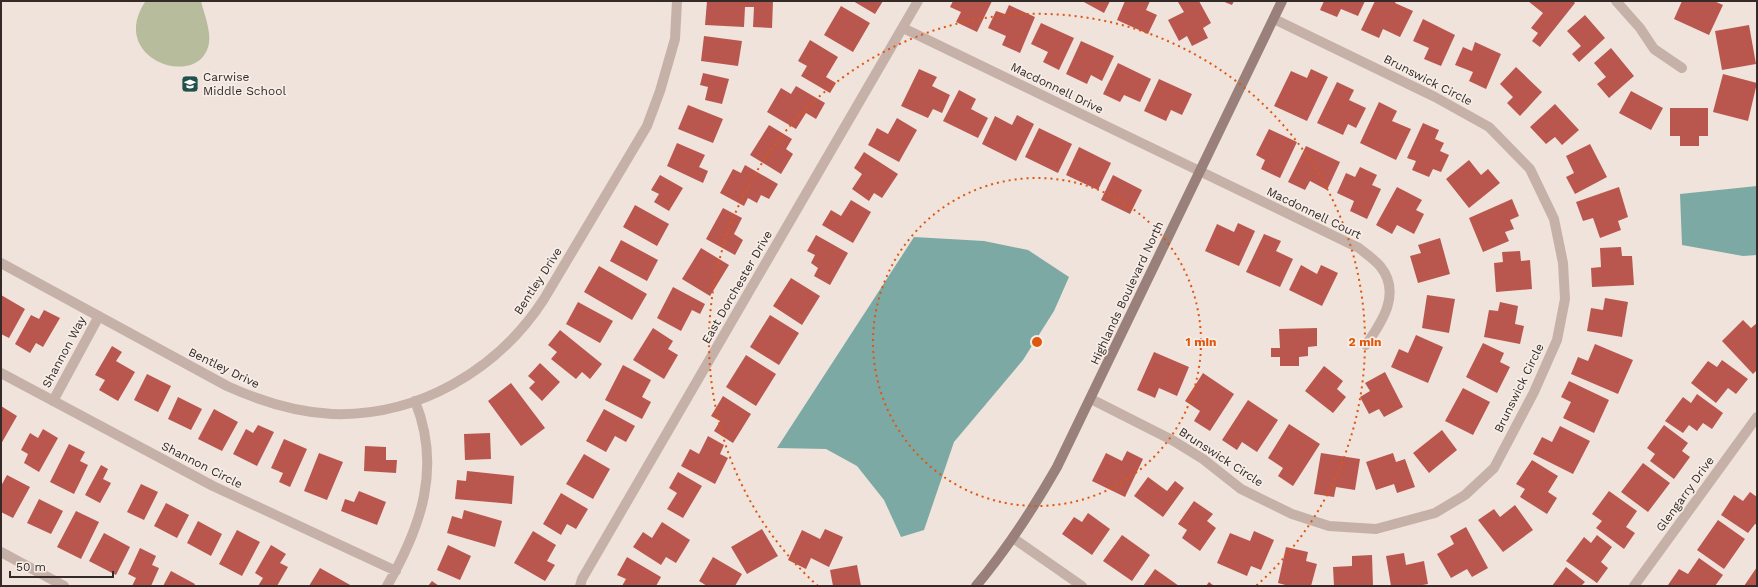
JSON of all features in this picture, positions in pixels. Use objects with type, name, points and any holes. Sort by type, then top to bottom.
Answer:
[{"type":"street","name":"Bentley Drive","points":[[1,262],[227,386],[245,394],[278,405],[312,412],[352,413],[384,409],[435,394],[492,358],[516,336],[544,299],[647,126],[660,91],[675,38],[677,1]]},
{"type":"street","name":"East Dorchester Drive","points":[[580,586],[582,579],[918,1]]},
{"type":"street","name":"Highlands Boulevard North","points":[[976,586],[1013,538],[1036,504],[1057,467],[1282,1]]},
{"type":"street","points":[[1616,1],[1640,28],[1654,49],[1682,68]]},
{"type":"street","name":"Brunswick Circle","points":[[1091,398],[1172,440],[1203,459],[1241,489],[1292,514],[1329,526],[1376,529],[1435,513],[1465,495],[1494,468],[1534,392],[1557,340],[1564,299],[1563,263],[1554,219],[1530,169],[1489,127],[1435,97],[1274,19]]},
{"type":"street","name":"Macdonnell Drive","points":[[903,28],[1199,172]]},
{"type":"street","name":"Macdonnell Court","points":[[1199,172],[1359,248],[1379,265],[1390,286],[1388,304],[1383,320],[1366,345]]},
{"type":"street","name":"Shannon Way","points":[[53,401],[99,316]]},
{"type":"street","name":"Shannon Circle","points":[[1,373],[213,486],[396,571]]},
{"type":"street","points":[[387,586],[414,536],[421,512],[425,490],[427,445],[424,426],[415,401]]},
{"type":"street","name":"Glengarry Drive","points":[[1634,586],[1757,417]]},
{"type":"street","points":[[1013,538],[1082,586]]},
{"type":"street","points":[[1,552],[64,586]]},
{"type":"green space","points":[[201,1],[208,27],[209,38],[209,43],[202,57],[190,65],[175,66],[160,62],[146,53],[138,40],[137,22],[145,2]]},
{"type":"water","points":[[1757,186],[1757,255],[1743,256],[1682,245],[1680,194]]},
{"type":"water","points":[[914,237],[984,241],[1028,250],[1069,277],[1054,311],[1023,360],[954,442],[924,530],[901,537],[884,500],[857,466],[826,449],[777,448]]},
{"type":"building","points":[[707,1],[773,1],[772,28],[753,27],[754,7],[745,7],[744,27],[705,25]]},
{"type":"building","points":[[853,1],[883,1],[875,14]]},
{"type":"building","points":[[953,1],[992,1],[977,32],[956,22],[961,12],[950,7]]},
{"type":"building","points":[[1082,1],[1110,1],[1104,13]]},
{"type":"building","points":[[1125,1],[1150,1],[1146,10],[1157,15],[1148,34],[1117,20]]},
{"type":"building","points":[[1199,1],[1211,23],[1203,28],[1208,38],[1192,46],[1187,36],[1179,41],[1168,20],[1184,12],[1178,2]]},
{"type":"building","points":[[1222,1],[1234,1],[1232,5]]},
{"type":"building","points":[[1324,1],[1365,1],[1358,16],[1341,9],[1337,17],[1320,10]]},
{"type":"building","points":[[1375,1],[1396,1],[1395,3],[1413,11],[1400,37],[1383,29],[1379,38],[1361,30]]},
{"type":"building","points":[[1528,1],[1573,1],[1575,3],[1540,47],[1532,41],[1538,33],[1531,28],[1543,13]]},
{"type":"building","points":[[1682,1],[1714,1],[1723,5],[1709,35],[1674,19]]},
{"type":"building","points":[[1009,5],[1035,17],[1020,53],[1002,45],[1006,36],[988,28],[996,11],[1005,14]]},
{"type":"building","points":[[841,6],[870,23],[853,52],[824,35]]},
{"type":"building","points":[[1585,15],[1605,38],[1579,62],[1572,54],[1581,46],[1567,31]]},
{"type":"building","points":[[1423,19],[1455,35],[1441,66],[1424,59],[1429,48],[1413,41]]},
{"type":"building","points":[[1041,23],[1074,38],[1059,70],[1043,62],[1048,52],[1031,44]]},
{"type":"building","points":[[1749,25],[1756,64],[1722,70],[1715,31]]},
{"type":"building","points":[[704,36],[742,41],[738,66],[701,61]]},
{"type":"building","points":[[810,40],[838,57],[826,77],[836,83],[830,93],[801,76],[807,66],[798,61]]},
{"type":"building","points":[[1081,41],[1114,56],[1102,81],[1091,75],[1087,84],[1066,74]]},
{"type":"building","points":[[1475,42],[1501,54],[1486,89],[1469,81],[1473,72],[1455,65],[1463,47],[1472,51]]},
{"type":"building","points":[[1611,48],[1634,76],[1609,98],[1597,84],[1606,77],[1594,63]]},
{"type":"building","points":[[1118,63],[1151,79],[1140,102],[1124,95],[1120,102],[1103,94]]},
{"type":"building","points":[[1516,67],[1542,92],[1520,116],[1507,103],[1513,97],[1500,84]]},
{"type":"building","points":[[919,69],[937,77],[932,86],[950,95],[942,113],[933,109],[928,118],[901,106]]},
{"type":"building","points":[[1311,69],[1328,77],[1307,121],[1274,106],[1291,71],[1307,78]]},
{"type":"building","points":[[703,73],[729,79],[722,104],[705,100],[708,87],[700,85]]},
{"type":"building","points":[[1723,74],[1757,83],[1748,121],[1713,112]]},
{"type":"building","points":[[1159,79],[1192,94],[1182,115],[1171,110],[1166,121],[1144,111]]},
{"type":"building","points":[[1337,82],[1354,90],[1349,100],[1366,108],[1356,128],[1348,124],[1343,135],[1317,123]]},
{"type":"building","points":[[796,86],[825,103],[816,119],[806,113],[796,129],[767,112],[781,88],[791,94]]},
{"type":"building","points":[[959,90],[976,99],[971,109],[988,118],[978,138],[943,121]]},
{"type":"building","points":[[1631,91],[1663,108],[1651,130],[1619,113]]},
{"type":"building","points":[[1379,102],[1397,111],[1392,121],[1411,129],[1396,160],[1360,143]]},
{"type":"building","points":[[1555,104],[1579,130],[1562,145],[1555,137],[1546,144],[1530,127]]},
{"type":"building","points":[[688,105],[723,119],[713,143],[678,129]]},
{"type":"building","points":[[1670,108],[1708,108],[1708,136],[1699,136],[1699,146],[1680,146],[1680,136],[1670,136]]},
{"type":"building","points":[[1017,115],[1034,124],[1016,161],[982,144],[995,116],[1012,125]]},
{"type":"building","points":[[897,118],[917,130],[899,162],[868,145],[877,128],[888,134]]},
{"type":"building","points":[[1423,123],[1439,130],[1435,139],[1444,143],[1440,151],[1449,155],[1441,172],[1433,169],[1429,177],[1412,170],[1416,161],[1407,158]]},
{"type":"building","points":[[769,125],[792,139],[786,149],[793,154],[781,174],[750,155]]},
{"type":"building","points":[[1039,128],[1072,144],[1058,173],[1025,157]]},
{"type":"building","points":[[1269,129],[1297,142],[1280,178],[1261,169],[1265,160],[1256,155]]},
{"type":"building","points":[[677,143],[705,155],[699,167],[708,171],[703,183],[667,166]]},
{"type":"building","points":[[1590,144],[1607,177],[1575,194],[1566,177],[1574,173],[1566,156]]},
{"type":"building","points":[[1306,146],[1340,162],[1327,190],[1310,181],[1305,190],[1288,182]]},
{"type":"building","points":[[1079,147],[1111,163],[1098,190],[1066,175]]},
{"type":"building","points":[[864,152],[898,174],[882,198],[874,193],[869,201],[852,189],[862,174],[854,168]]},
{"type":"building","points":[[1469,160],[1481,175],[1488,169],[1500,183],[1469,208],[1446,179]]},
{"type":"building","points":[[745,165],[778,184],[769,199],[761,195],[757,203],[748,198],[744,206],[720,193],[733,169],[741,173]]},
{"type":"building","points":[[1360,167],[1377,175],[1372,185],[1381,189],[1367,219],[1350,211],[1354,201],[1337,193],[1346,173],[1355,177]]},
{"type":"building","points":[[660,175],[683,188],[669,211],[654,202],[659,194],[651,190]]},
{"type":"building","points":[[1113,175],[1142,190],[1130,214],[1101,200]]},
{"type":"building","points":[[1397,187],[1422,200],[1416,210],[1424,214],[1414,234],[1397,225],[1392,234],[1376,225]]},
{"type":"building","points":[[1619,187],[1628,217],[1618,221],[1621,230],[1600,238],[1593,218],[1583,221],[1576,202]]},
{"type":"building","points":[[1512,199],[1519,216],[1510,220],[1514,229],[1505,232],[1509,241],[1483,252],[1469,218]]},
{"type":"building","points":[[851,200],[871,212],[853,243],[822,225],[831,210],[841,216]]},
{"type":"building","points":[[635,205],[669,224],[657,246],[623,227]]},
{"type":"building","points":[[723,208],[742,218],[734,234],[743,240],[735,255],[706,239]]},
{"type":"building","points":[[1238,223],[1255,231],[1239,266],[1205,251],[1217,224],[1234,232]]},
{"type":"building","points":[[1264,234],[1281,241],[1276,251],[1293,259],[1280,287],[1246,272]]},
{"type":"building","points":[[816,235],[848,253],[830,285],[814,276],[818,268],[811,263],[815,255],[807,251]]},
{"type":"building","points":[[1440,238],[1450,274],[1418,283],[1410,256],[1421,253],[1418,245]]},
{"type":"building","points":[[621,240],[658,260],[647,281],[610,261]]},
{"type":"building","points":[[1621,247],[1622,256],[1632,256],[1634,285],[1592,287],[1591,268],[1601,267],[1600,248]]},
{"type":"building","points":[[701,248],[729,265],[710,296],[682,279]]},
{"type":"building","points":[[1520,251],[1521,261],[1530,260],[1532,289],[1496,292],[1494,263],[1503,262],[1502,252]]},
{"type":"building","points":[[1301,265],[1317,274],[1321,265],[1338,273],[1322,306],[1289,290]]},
{"type":"building","points":[[599,266],[647,294],[632,320],[584,292]]},
{"type":"building","points":[[791,278],[820,296],[802,325],[773,306]]},
{"type":"building","points":[[673,287],[705,304],[700,314],[692,310],[681,331],[657,318]]},
{"type":"building","points":[[1,295],[25,309],[9,338],[1,334]]},
{"type":"building","points":[[1427,295],[1455,299],[1449,333],[1422,328]]},
{"type":"building","points":[[1605,298],[1628,302],[1622,337],[1587,331],[1591,308],[1603,310]]},
{"type":"building","points":[[578,302],[613,321],[600,343],[566,324]]},
{"type":"building","points":[[1500,302],[1518,306],[1515,324],[1524,326],[1520,344],[1484,337],[1489,310],[1498,311]]},
{"type":"building","points":[[44,310],[60,318],[43,347],[36,343],[30,353],[15,344],[31,315],[39,319]]},
{"type":"building","points":[[770,315],[799,333],[779,365],[750,347]]},
{"type":"building","points":[[1743,320],[1751,328],[1757,323],[1757,370],[1753,374],[1722,341]]},
{"type":"building","points":[[653,328],[673,341],[668,349],[678,355],[664,379],[633,360]]},
{"type":"building","points":[[1317,328],[1317,346],[1308,347],[1308,356],[1299,357],[1299,366],[1280,366],[1280,357],[1271,357],[1271,348],[1280,348],[1279,329]]},
{"type":"building","points":[[560,330],[602,364],[590,379],[582,372],[576,379],[551,359],[557,352],[548,345]]},
{"type":"building","points":[[1416,335],[1443,347],[1428,383],[1391,367],[1399,349],[1408,353]]},
{"type":"building","points":[[1483,343],[1504,353],[1500,362],[1510,367],[1497,393],[1466,377]]},
{"type":"building","points":[[1595,344],[1633,360],[1618,394],[1571,374],[1578,357],[1588,361]]},
{"type":"building","points":[[112,346],[122,352],[116,361],[135,372],[118,401],[99,390],[105,380],[95,375]]},
{"type":"building","points":[[1154,352],[1189,367],[1177,396],[1159,388],[1155,398],[1137,390]]},
{"type":"building","points":[[746,355],[776,374],[756,406],[726,387]]},
{"type":"building","points":[[1722,360],[1748,379],[1736,394],[1728,388],[1716,403],[1691,383],[1708,361],[1717,367]]},
{"type":"building","points":[[540,363],[560,382],[542,401],[529,388],[535,382],[528,376]]},
{"type":"building","points":[[623,365],[651,380],[642,397],[651,402],[642,419],[605,400]]},
{"type":"building","points":[[1324,366],[1343,381],[1337,389],[1346,397],[1333,413],[1305,391]]},
{"type":"building","points":[[1385,372],[1403,407],[1384,417],[1379,409],[1369,414],[1360,397],[1370,391],[1365,383]]},
{"type":"building","points":[[1203,373],[1234,394],[1210,431],[1194,421],[1200,411],[1185,401]]},
{"type":"building","points":[[147,374],[171,386],[158,412],[134,400]]},
{"type":"building","points":[[1569,381],[1609,400],[1594,433],[1563,418],[1571,402],[1561,397]]},
{"type":"building","points":[[511,383],[545,428],[521,446],[488,401]]},
{"type":"building","points":[[1463,388],[1490,402],[1473,435],[1445,421]]},
{"type":"building","points":[[1697,394],[1723,413],[1712,429],[1703,423],[1697,431],[1689,425],[1683,433],[1665,421],[1683,397],[1691,403]]},
{"type":"building","points":[[723,396],[751,414],[733,443],[714,431],[720,421],[711,416]]},
{"type":"building","points":[[178,397],[202,409],[191,430],[168,419]]},
{"type":"building","points":[[1248,400],[1278,420],[1257,452],[1242,442],[1237,450],[1222,440]]},
{"type":"building","points":[[1,406],[17,416],[1,444]]},
{"type":"building","points":[[214,409],[238,422],[222,451],[198,439]]},
{"type":"building","points":[[604,409],[635,426],[626,442],[615,436],[606,452],[586,441]]},
{"type":"building","points":[[1289,424],[1320,444],[1293,486],[1278,476],[1283,468],[1268,458]]},
{"type":"building","points":[[258,425],[274,432],[257,466],[233,454],[246,429],[253,433]]},
{"type":"building","points":[[1664,425],[1688,443],[1682,451],[1690,457],[1674,479],[1650,461],[1655,454],[1647,448]]},
{"type":"building","points":[[1560,426],[1590,441],[1573,474],[1533,454],[1542,437],[1552,442]]},
{"type":"building","points":[[43,429],[58,438],[39,472],[24,463],[28,454],[21,450],[30,433],[38,438]]},
{"type":"building","points":[[1442,430],[1457,450],[1429,473],[1413,453]]},
{"type":"building","points":[[490,433],[491,459],[465,460],[464,434]]},
{"type":"building","points":[[708,436],[724,445],[720,454],[728,458],[715,484],[681,466],[690,449],[699,454]]},
{"type":"building","points":[[284,439],[307,449],[290,487],[279,482],[283,473],[271,468]]},
{"type":"building","points":[[69,444],[85,452],[80,461],[88,465],[74,494],[50,482]]},
{"type":"building","points":[[365,446],[386,447],[386,460],[397,460],[396,473],[364,471]]},
{"type":"building","points":[[1127,451],[1143,459],[1125,497],[1092,481],[1106,453],[1122,461]]},
{"type":"building","points":[[319,453],[343,462],[327,500],[304,491]]},
{"type":"building","points":[[1321,453],[1360,459],[1355,490],[1336,487],[1334,497],[1314,494]]},
{"type":"building","points":[[1393,453],[1396,462],[1405,459],[1415,487],[1397,493],[1394,484],[1376,490],[1366,462]]},
{"type":"building","points":[[584,454],[610,469],[593,499],[566,484]]},
{"type":"building","points":[[1532,460],[1558,476],[1548,492],[1557,498],[1547,514],[1520,497],[1525,489],[1516,484]]},
{"type":"building","points":[[1643,463],[1670,483],[1648,512],[1621,492]]},
{"type":"building","points":[[101,465],[108,469],[103,479],[111,483],[100,503],[85,495]]},
{"type":"building","points":[[467,471],[514,476],[512,504],[455,499],[457,480],[466,481]]},
{"type":"building","points":[[678,472],[702,486],[683,518],[667,509],[677,493],[669,488]]},
{"type":"building","points":[[7,475],[30,487],[13,518],[1,512],[1,486]]},
{"type":"building","points":[[1148,477],[1167,491],[1175,481],[1184,488],[1163,517],[1134,496]]},
{"type":"building","points":[[141,484],[158,492],[144,520],[127,512]]},
{"type":"building","points":[[359,491],[386,502],[377,525],[341,511],[345,499],[354,502]]},
{"type":"building","points":[[1609,491],[1637,511],[1626,527],[1635,533],[1624,549],[1596,528],[1602,521],[1592,514]]},
{"type":"building","points":[[1750,492],[1757,497],[1757,525],[1755,524],[1748,533],[1721,515],[1734,495],[1743,501]]},
{"type":"building","points":[[561,493],[588,509],[576,529],[567,524],[561,535],[543,524]]},
{"type":"building","points":[[39,499],[63,511],[51,534],[27,523]]},
{"type":"building","points":[[1194,501],[1213,514],[1207,521],[1216,528],[1200,551],[1182,538],[1187,530],[1178,524]]},
{"type":"building","points":[[166,503],[189,515],[177,538],[154,526]]},
{"type":"building","points":[[1515,505],[1533,530],[1503,552],[1478,520],[1494,509],[1500,517]]},
{"type":"building","points":[[464,510],[502,521],[495,547],[447,533],[452,516],[462,519]]},
{"type":"building","points":[[76,511],[99,522],[81,559],[57,547]]},
{"type":"building","points":[[1088,513],[1110,529],[1092,555],[1062,534],[1074,517],[1082,522]]},
{"type":"building","points":[[1718,520],[1745,539],[1724,569],[1697,550]]},
{"type":"building","points":[[198,521],[222,534],[211,556],[187,543]]},
{"type":"building","points":[[662,522],[690,540],[676,563],[666,557],[661,565],[633,547],[643,532],[652,538]]},
{"type":"building","points":[[1466,527],[1488,568],[1472,577],[1467,569],[1451,578],[1437,554],[1454,544],[1450,536]]},
{"type":"building","points":[[762,529],[778,556],[747,574],[731,547]]},
{"type":"building","points":[[825,529],[843,537],[829,567],[811,558],[806,569],[788,560],[802,530],[820,539]]},
{"type":"building","points":[[237,530],[260,542],[242,576],[219,564]]},
{"type":"building","points":[[533,531],[556,545],[547,561],[555,565],[545,581],[514,563]]},
{"type":"building","points":[[1254,531],[1274,540],[1261,570],[1251,566],[1247,576],[1217,563],[1230,533],[1250,541]]},
{"type":"building","points":[[104,533],[130,547],[116,575],[89,561]]},
{"type":"building","points":[[1122,535],[1150,555],[1132,581],[1103,561]]},
{"type":"building","points":[[1597,535],[1612,547],[1601,562],[1608,568],[1597,583],[1566,561],[1584,537],[1591,543]]},
{"type":"building","points":[[271,545],[286,554],[280,563],[288,567],[277,586],[258,586],[263,578],[255,573]]},
{"type":"building","points":[[448,545],[471,556],[460,580],[437,570]]},
{"type":"building","points":[[1286,547],[1308,552],[1306,561],[1317,564],[1311,586],[1289,586],[1278,583]]},
{"type":"building","points":[[140,548],[156,556],[152,565],[159,568],[151,586],[132,586],[136,578],[128,574]]},
{"type":"building","points":[[1404,553],[1406,565],[1424,561],[1428,584],[1417,586],[1391,586],[1386,556]]},
{"type":"building","points":[[1372,555],[1373,586],[1334,586],[1333,567],[1352,566],[1352,556]]},
{"type":"building","points":[[627,557],[661,577],[656,586],[622,586],[626,579],[617,575]]},
{"type":"building","points":[[713,557],[742,574],[735,586],[707,586],[699,581]]},
{"type":"building","points":[[1699,558],[1723,575],[1715,586],[1668,585],[1679,569],[1688,574]]},
{"type":"building","points":[[857,565],[861,586],[833,586],[830,570]]},
{"type":"building","points":[[1566,567],[1585,582],[1581,586],[1552,586]]},
{"type":"building","points":[[1757,567],[1757,586],[1744,586]]},
{"type":"building","points":[[320,568],[352,586],[309,586]]},
{"type":"building","points":[[1155,569],[1179,586],[1143,586]]},
{"type":"building","points":[[171,571],[195,584],[194,586],[163,586]]},
{"type":"building","points":[[432,581],[439,586],[428,586]]},
{"type":"building","points":[[1209,582],[1214,586],[1206,586]]},
{"type":"place","name":"Carwise Middle School","points":[[190,84]]}]
